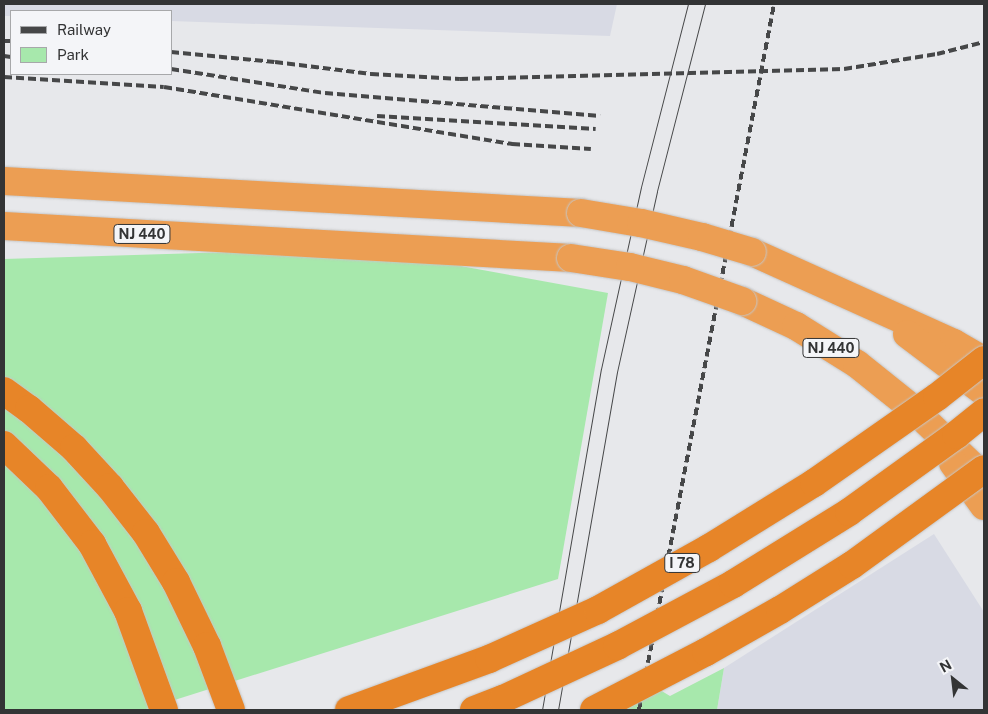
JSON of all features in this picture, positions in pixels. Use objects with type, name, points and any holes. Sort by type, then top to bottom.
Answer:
[{"type":"highway","points":[[4,181],[581,213],[641,223],[702,237],[752,252],[954,343],[984,360]]},
{"type":"highway","name":"NJ 440","points":[[4,226],[571,258],[630,266],[674,278],[742,302],[796,326],[857,364],[912,408],[984,506]]},
{"type":"highway","points":[[846,294],[914,338],[984,392]]},
{"type":"highway","name":"I 78","points":[[349,710],[489,659],[598,610],[692,558],[814,483],[937,397],[984,360]]},
{"type":"highway","points":[[4,391],[29,409],[74,448],[110,487],[146,534],[176,582],[207,646],[231,710]]},
{"type":"highway","points":[[912,408],[984,476]]},
{"type":"highway","points":[[474,710],[503,699],[617,646],[733,584],[849,512],[956,435],[984,412]]},
{"type":"highway","points":[[4,445],[48,488],[92,544],[128,611],[164,710]]},
{"type":"highway","points":[[594,710],[706,652],[780,610],[852,565],[984,469]]},
{"type":"shaded area","points":[[4,4],[617,4],[610,36],[172,21],[172,10],[10,10],[10,16],[4,16]]},
{"type":"shaded area","points":[[934,534],[984,612],[984,710],[717,710],[724,668]]},
{"type":"green space","points":[[362,248],[608,293],[558,579],[143,710],[4,710],[4,259]]},
{"type":"green space","points":[[724,668],[717,710],[603,710],[655,687],[670,696]]},
{"type":"tram line","points":[[542,710],[601,369],[641,187],[688,4]]},
{"type":"tram line","points":[[558,710],[617,372],[657,191],[705,4]]},
{"type":"railway","points":[[639,710],[774,4]]},
{"type":"railway","points":[[4,41],[10,41]]},
{"type":"railway","points":[[172,52],[371,74],[460,79],[844,69],[937,54],[984,42]]},
{"type":"railway","points":[[4,56],[10,57]]},
{"type":"railway","points":[[172,69],[325,93],[600,116]]},
{"type":"railway","points":[[4,77],[164,87],[512,144],[591,149]]},
{"type":"railway","points":[[377,116],[596,129]]}]
